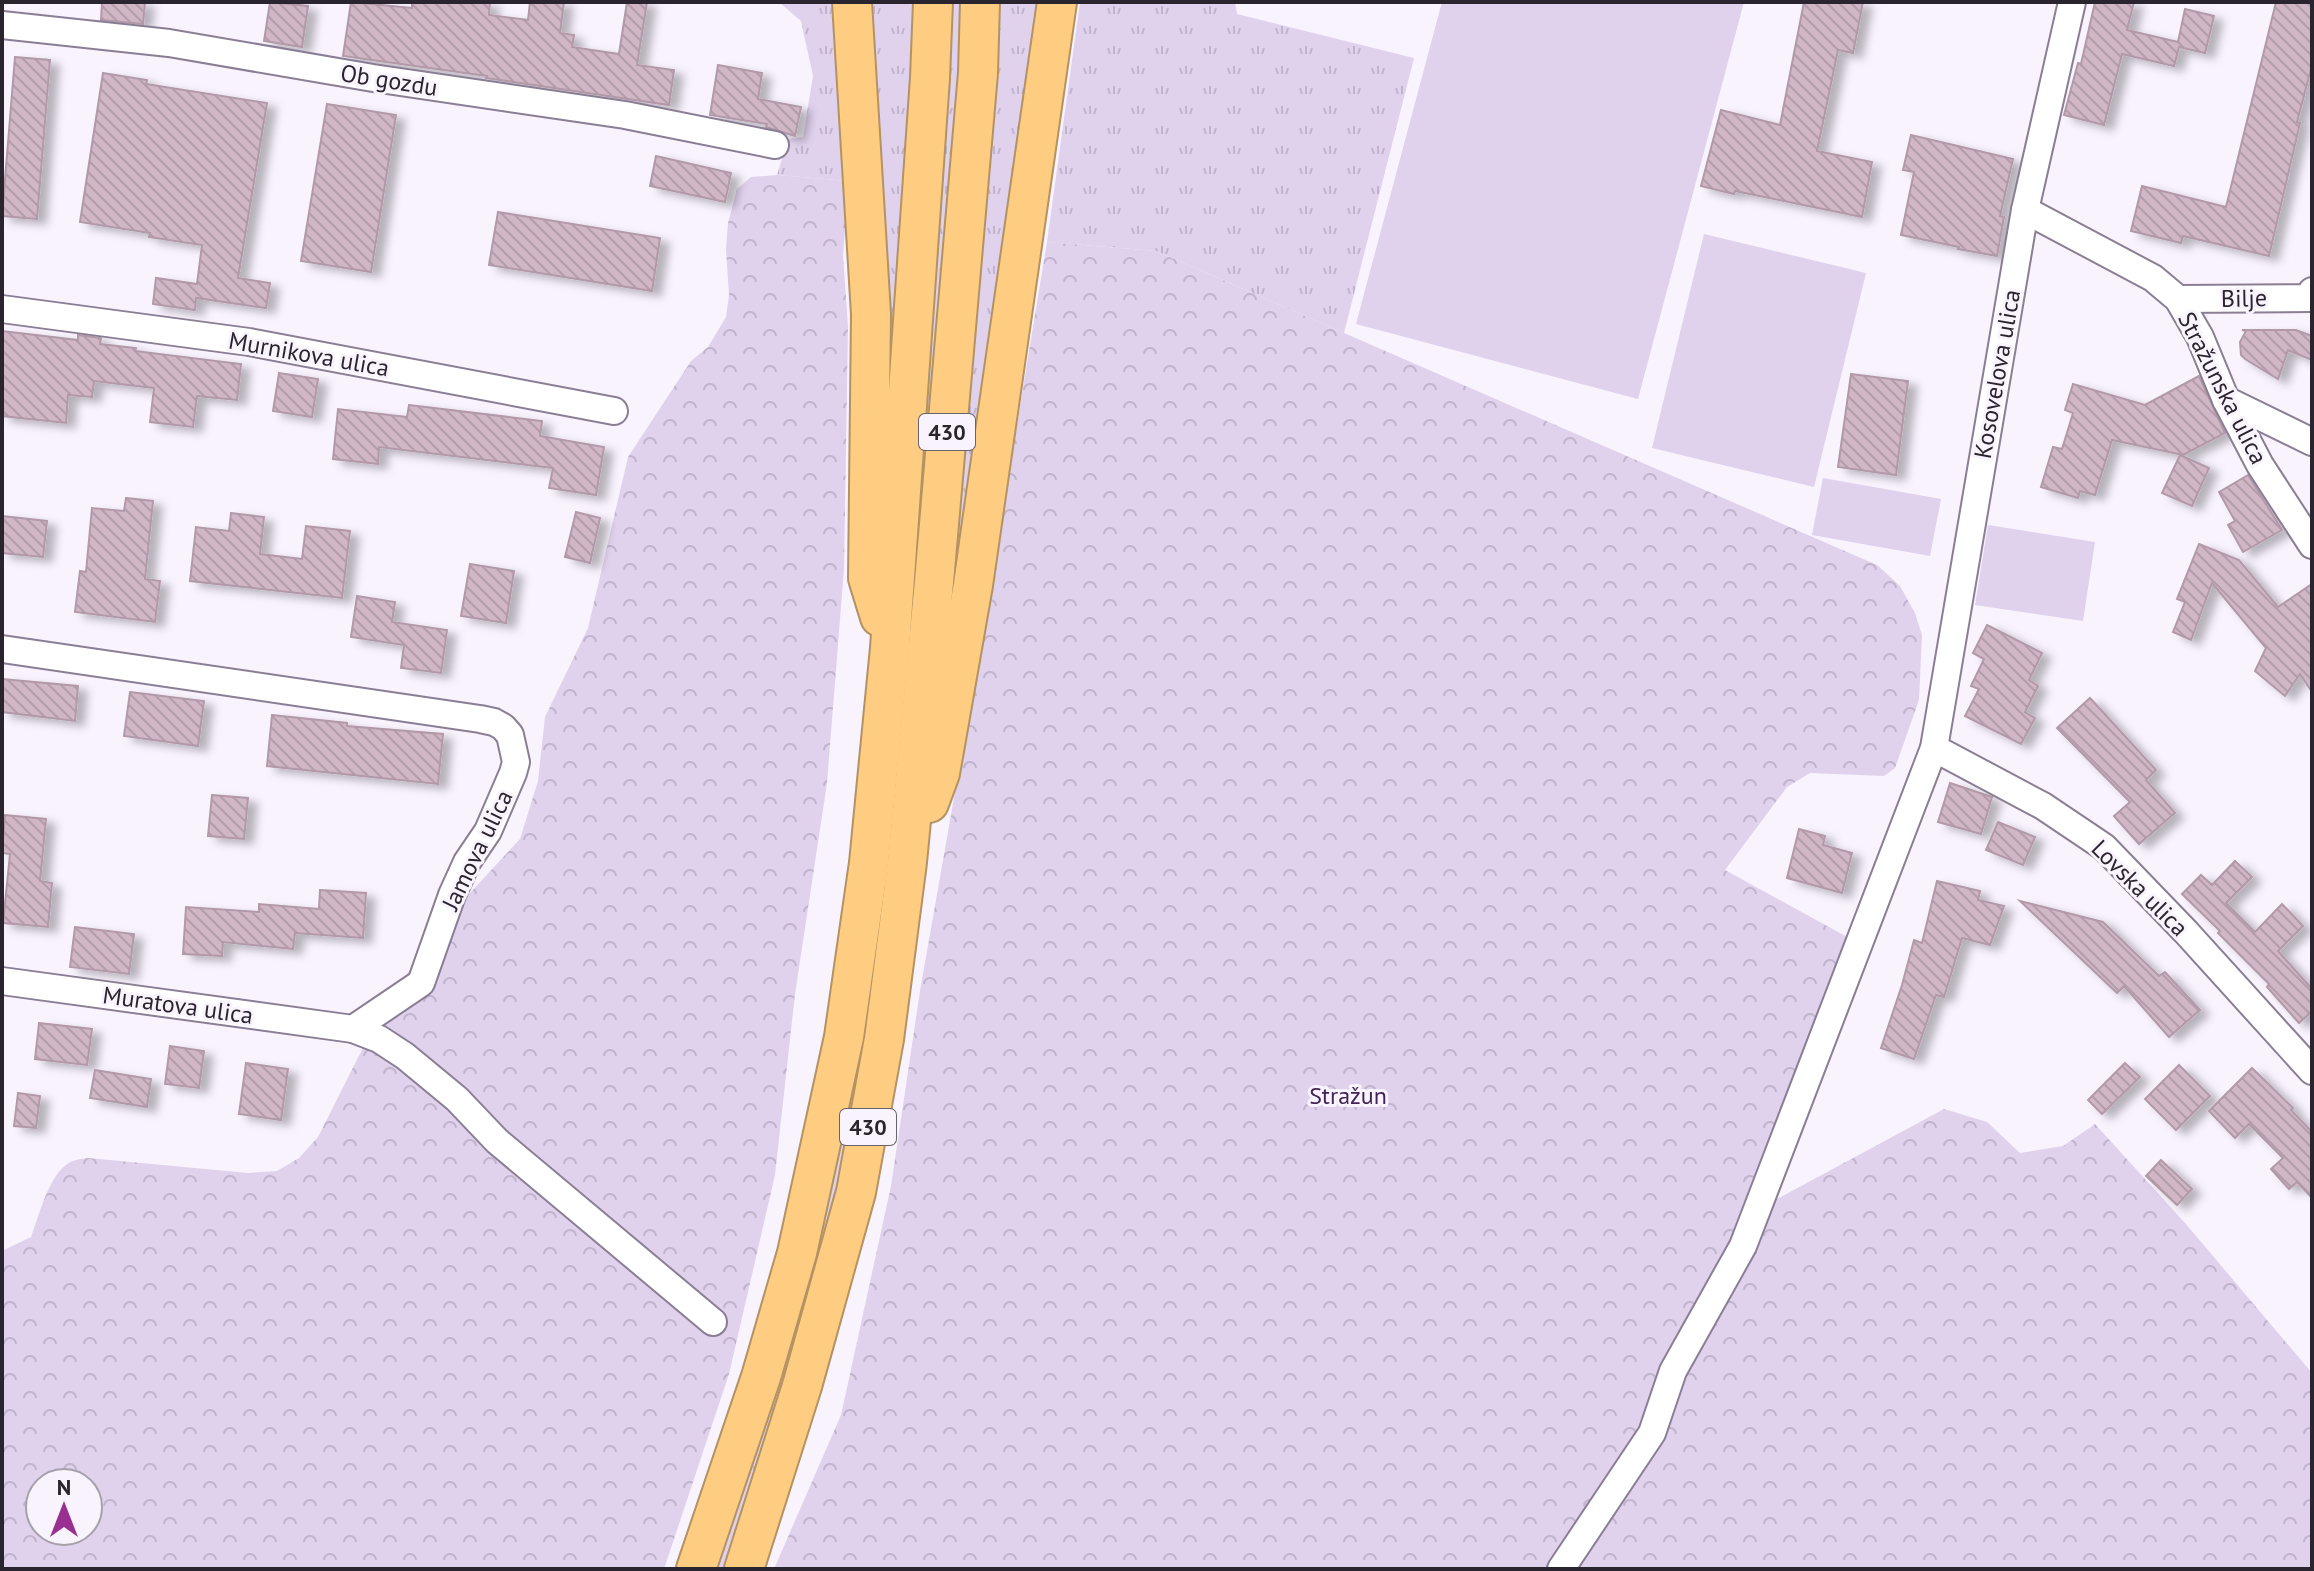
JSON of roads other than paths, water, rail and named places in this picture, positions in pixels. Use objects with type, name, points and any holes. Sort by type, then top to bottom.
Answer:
[{"type":"highway","points":[[852,2],[871,314],[868,578],[890,648]]},
{"type":"highway","name":"430","points":[[696,1569],[761,1377],[797,1253],[844,1037],[869,863],[890,648],[933,2]]},
{"type":"highway","name":"430","points":[[744,1569],[802,1386],[856,1192],[884,1039],[907,862],[934,582],[973,137],[980,2]]},
{"type":"highway","points":[[907,862],[940,773],[977,556],[1057,2]]},
{"type":"street","name":"Kosovelova ulica","points":[[1561,1569],[1652,1433],[1673,1371],[1743,1246],[1934,748],[2025,210],[2072,2]]},
{"type":"street","name":"Ob gozdu","points":[[2,25],[169,43],[373,78],[625,115],[775,145]]},
{"type":"street","name":"Stražunska ulica","points":[[2025,210],[2153,278],[2178,299],[2200,337],[2226,400],[2260,465],[2312,545]]},
{"type":"street","name":"Bilje","points":[[2178,299],[2311,296]]},
{"type":"street","name":"Murnikova ulica","points":[[2,309],[249,342],[614,411]]},
{"type":"street","points":[[2226,400],[2312,442]]},
{"type":"street","name":"Jamova ulica","points":[[2,649],[480,719],[503,727],[515,749],[513,773],[488,831],[467,862],[452,895],[421,983],[353,1029]]},
{"type":"street","name":"Lovska ulica","points":[[1934,748],[2043,806],[2104,847],[2312,1071]]},
{"type":"street","name":"Muratova ulica","points":[[2,981],[353,1029]]},
{"type":"street","points":[[353,1029],[379,1039],[405,1056],[457,1099],[497,1141],[713,1322]]},
{"type":"park label","name":"Stražun","points":[[1348,1095]]}]
